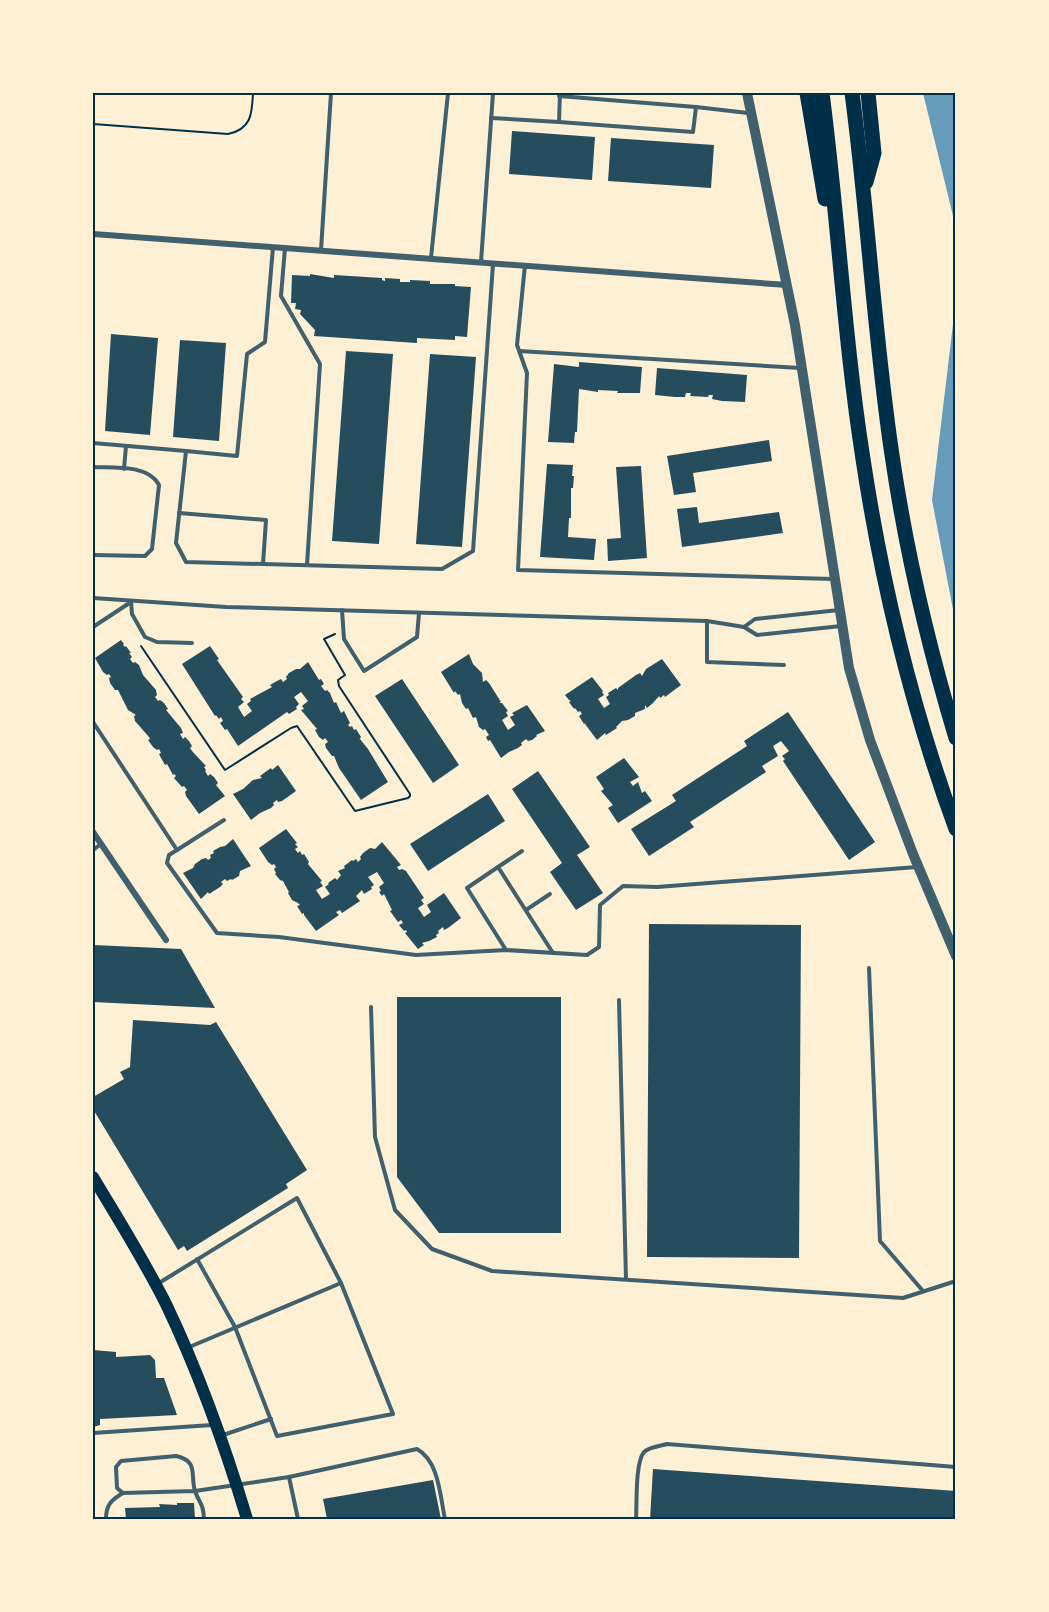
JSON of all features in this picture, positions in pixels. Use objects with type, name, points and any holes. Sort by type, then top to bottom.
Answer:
[{"type":"highway","points":[[807,93],[850,358],[866,477],[890,608],[915,706],[956,829]]},
{"type":"highway","points":[[822,93],[850,358]]},
{"type":"highway","points":[[852,93],[885,405],[898,492],[919,601],[956,738]]},
{"type":"highway","points":[[863,190],[874,153],[868,93]]},
{"type":"main road","points":[[93,1177],[155,1285],[186,1348],[218,1430],[246,1519]]},
{"type":"street","points":[[747,93],[802,368],[849,669],[870,740],[917,867],[956,956]]},
{"type":"street","points":[[93,234],[787,285]]},
{"type":"street","points":[[93,832],[166,940]]},
{"type":"lane","points":[[321,250],[331,93]]},
{"type":"lane","points":[[431,258],[448,93]]},
{"type":"lane","points":[[481,262],[493,93]]},
{"type":"lane","points":[[558,122],[560,94],[751,113]]},
{"type":"lane","points":[[491,118],[693,132],[696,107]]},
{"type":"lane","points":[[93,443],[237,456],[247,354],[266,342],[273,247]]},
{"type":"lane","points":[[285,248],[281,296],[320,364],[307,566]]},
{"type":"lane","points":[[186,451],[176,543],[186,562],[442,569],[473,551],[493,263]]},
{"type":"lane","points":[[525,265],[517,345],[527,373],[518,570],[834,579]]},
{"type":"lane","points":[[519,351],[802,368]]},
{"type":"lane","points":[[124,469],[126,446]]},
{"type":"lane","points":[[93,467],[143,471],[155,477],[159,485],[152,549],[145,556],[93,555]]},
{"type":"lane","points":[[180,513],[266,520],[263,564]]},
{"type":"lane","points":[[93,598],[226,607],[707,621],[744,627],[757,635],[842,626]]},
{"type":"lane","points":[[93,627],[131,601]]},
{"type":"lane","points":[[131,601],[132,614],[144,637],[157,642],[192,643]]},
{"type":"lane","points":[[342,610],[344,639],[364,671],[417,637],[419,613]]},
{"type":"lane","points":[[744,627],[755,619],[840,610]]},
{"type":"lane","points":[[707,621],[707,663],[784,665]]},
{"type":"lane","points":[[93,722],[177,850]]},
{"type":"lane","points":[[224,820],[169,855],[167,863],[217,933],[279,937],[416,955],[506,950],[587,955],[599,947],[600,905],[623,886],[657,887],[917,867]]},
{"type":"lane","points":[[93,850],[102,844]]},
{"type":"lane","points":[[506,950],[467,888],[522,851]]},
{"type":"lane","points":[[498,867],[554,953]]},
{"type":"lane","points":[[526,910],[550,894]]},
{"type":"lane","points":[[869,968],[880,1241],[923,1292]]},
{"type":"lane","points":[[620,1000],[626,1279]]},
{"type":"lane","points":[[371,1007],[375,1137],[395,1210],[432,1249],[492,1271],[903,1298],[956,1281]]},
{"type":"lane","points":[[155,1285],[197,1259],[297,1198],[341,1283],[393,1414],[277,1436],[234,1328],[197,1259]]},
{"type":"lane","points":[[186,1348],[341,1283]]},
{"type":"lane","points":[[93,1433],[218,1430],[271,1419]]},
{"type":"lane","points":[[636,1519],[639,1462],[645,1451],[667,1444],[956,1467]]},
{"type":"lane","points":[[106,1519],[109,1503],[123,1493],[195,1491],[237,1485],[289,1477],[417,1449],[426,1454],[432,1464],[445,1519]]},
{"type":"lane","points":[[123,1493],[117,1488],[116,1467],[122,1461],[176,1456],[183,1458],[190,1462],[195,1491],[204,1505],[204,1519]]},
{"type":"lane","points":[[289,1477],[298,1519]]},
{"type":"path","points":[[93,123],[228,134],[246,126],[252,116],[254,93]]},
{"type":"path","points":[[137,640],[223,769],[226,770],[297,726],[356,812],[408,798],[410,795],[338,682],[345,675],[324,639],[343,632]]},
{"type":"water","points":[[923,93],[956,93],[956,228]]},
{"type":"water","points":[[956,299],[956,625],[932,500]]},
{"type":"building","points":[[512,131],[595,137],[592,180],[509,174]]},
{"type":"building","points":[[611,138],[714,145],[711,188],[608,181]]},
{"type":"building","points":[[310,274],[334,278],[334,275],[382,278],[385,281],[385,278],[400,279],[400,282],[430,281],[430,284],[455,284],[455,286],[471,287],[467,337],[455,336],[455,340],[417,338],[417,343],[314,336],[315,330],[300,314],[301,310],[295,309],[296,303],[291,303],[292,275],[310,276]]},
{"type":"building","points":[[111,334],[158,338],[150,435],[105,431]]},
{"type":"building","points":[[180,340],[226,343],[219,441],[173,437]]},
{"type":"building","points":[[346,351],[393,354],[379,544],[332,541]]},
{"type":"building","points":[[430,354],[476,357],[462,547],[416,544]]},
{"type":"building","points":[[579,362],[642,367],[640,393],[579,389],[577,432],[575,432],[574,443],[548,442],[554,364],[579,367]]},
{"type":"building","points":[[657,368],[747,375],[745,402],[712,399],[713,395],[690,396],[691,393],[686,393],[685,397],[655,395]]},
{"type":"building","points":[[769,440],[772,461],[693,473],[696,492],[674,495],[667,456]]},
{"type":"building","points":[[547,464],[573,465],[568,537],[596,539],[594,560],[540,557]]},
{"type":"building","points":[[641,466],[647,558],[608,561],[607,539],[621,538],[616,467]]},
{"type":"building","points":[[697,507],[699,523],[779,512],[783,533],[682,547],[677,509]]},
{"type":"building","points":[[121,640],[131,653],[129,653],[132,657],[130,659],[139,665],[143,675],[156,690],[155,697],[164,703],[168,709],[166,710],[181,728],[183,733],[180,734],[183,739],[185,737],[189,741],[192,751],[206,766],[204,767],[208,776],[210,774],[214,777],[218,783],[216,785],[225,796],[199,814],[186,796],[187,790],[174,778],[176,776],[167,764],[165,765],[159,749],[153,747],[148,740],[149,737],[135,721],[134,716],[136,715],[128,710],[118,690],[115,690],[110,683],[109,678],[111,677],[103,672],[95,658]]},
{"type":"building","points":[[210,646],[243,697],[241,699],[244,702],[238,707],[244,717],[252,711],[247,704],[251,701],[250,699],[272,687],[270,685],[277,681],[281,679],[283,682],[289,673],[300,669],[308,662],[324,684],[321,686],[330,693],[341,713],[344,711],[350,723],[348,725],[356,729],[361,737],[359,740],[368,749],[388,782],[361,800],[339,768],[334,756],[326,748],[325,744],[328,742],[325,738],[323,740],[319,737],[315,730],[317,729],[301,710],[308,701],[301,692],[294,697],[299,704],[297,709],[289,714],[287,712],[238,746],[227,729],[225,730],[220,723],[223,721],[221,717],[219,719],[215,716],[182,664]]},
{"type":"building","points":[[469,654],[473,664],[482,673],[483,682],[486,680],[489,683],[501,702],[499,703],[502,703],[508,711],[506,712],[508,716],[502,720],[508,730],[515,725],[510,717],[514,715],[512,713],[527,705],[545,731],[536,735],[532,740],[526,739],[521,743],[522,745],[501,758],[490,740],[488,741],[486,737],[489,735],[485,729],[479,727],[476,717],[473,718],[468,708],[466,709],[460,694],[458,695],[455,691],[454,693],[441,672]]},
{"type":"building","points":[[662,659],[681,685],[665,697],[664,695],[660,698],[659,696],[647,708],[645,705],[645,709],[635,713],[635,716],[628,720],[622,721],[617,728],[606,735],[605,733],[597,740],[579,716],[582,714],[580,711],[574,709],[569,702],[571,701],[565,695],[592,677],[603,691],[604,695],[598,699],[604,708],[610,704],[606,697],[608,693],[616,688],[618,690],[640,673],[642,676],[646,669]]},
{"type":"building","points":[[402,679],[459,765],[433,783],[375,696]]},
{"type":"building","points":[[788,712],[875,842],[849,860],[783,761],[785,759],[782,756],[789,751],[781,741],[773,746],[778,756],[762,766],[766,772],[690,822],[694,827],[649,856],[631,829],[676,801],[672,795],[747,746],[744,741]]},
{"type":"building","points":[[624,758],[639,777],[630,782],[633,786],[638,782],[642,793],[645,791],[652,801],[618,823],[608,808],[613,805],[601,791],[604,789],[596,777]]},
{"type":"building","points":[[278,765],[296,791],[282,801],[277,800],[271,808],[251,820],[233,794],[253,780],[262,778],[260,776]]},
{"type":"building","points":[[538,771],[590,847],[577,855],[603,893],[576,910],[550,872],[562,863],[512,789]]},
{"type":"building","points":[[488,794],[505,821],[428,871],[410,844]]},
{"type":"building","points":[[286,829],[297,843],[295,844],[298,847],[295,849],[298,853],[300,851],[302,855],[304,854],[308,864],[322,881],[320,882],[323,886],[316,890],[322,899],[330,894],[325,887],[328,883],[335,878],[337,880],[341,875],[338,871],[345,868],[344,866],[352,860],[356,859],[358,862],[363,853],[370,848],[375,849],[382,842],[401,865],[397,867],[399,870],[406,871],[424,898],[421,900],[424,904],[418,908],[424,917],[431,912],[427,905],[444,893],[461,918],[444,930],[443,927],[438,931],[437,937],[422,943],[424,945],[418,949],[405,933],[406,930],[404,931],[399,925],[403,923],[401,920],[398,922],[390,911],[392,910],[384,894],[382,896],[379,892],[381,891],[379,887],[384,883],[377,872],[368,877],[374,885],[372,889],[364,894],[362,890],[356,896],[360,901],[342,913],[340,910],[336,912],[339,915],[316,931],[297,906],[300,905],[292,900],[283,881],[275,874],[274,864],[268,862],[259,848]]},
{"type":"building","points":[[233,839],[251,866],[240,871],[239,876],[232,880],[225,879],[221,882],[223,884],[220,887],[209,894],[208,892],[201,899],[183,873],[193,868],[202,859],[211,858],[213,851],[225,846]]},
{"type":"building","points":[[649,924],[801,925],[799,1258],[647,1257]]},
{"type":"building","points":[[93,945],[181,949],[215,1008],[93,1002]]},
{"type":"building","points":[[397,997],[561,997],[561,1233],[439,1233],[397,1177]]},
{"type":"building","points":[[133,1020],[210,1025],[216,1022],[307,1170],[286,1184],[288,1188],[187,1251],[184,1246],[178,1250],[93,1109],[93,1097],[124,1079],[120,1072],[130,1067]]},
{"type":"building","points":[[93,1350],[116,1352],[116,1357],[150,1355],[155,1360],[156,1378],[164,1378],[177,1415],[100,1419],[100,1425],[93,1427]]},
{"type":"building","points":[[653,1469],[956,1491],[956,1519],[650,1519]]},
{"type":"building","points":[[433,1480],[441,1519],[327,1519],[323,1499]]},
{"type":"building","points":[[177,1503],[194,1503],[195,1519],[126,1519],[125,1508],[160,1507],[159,1504],[177,1505]]}]
